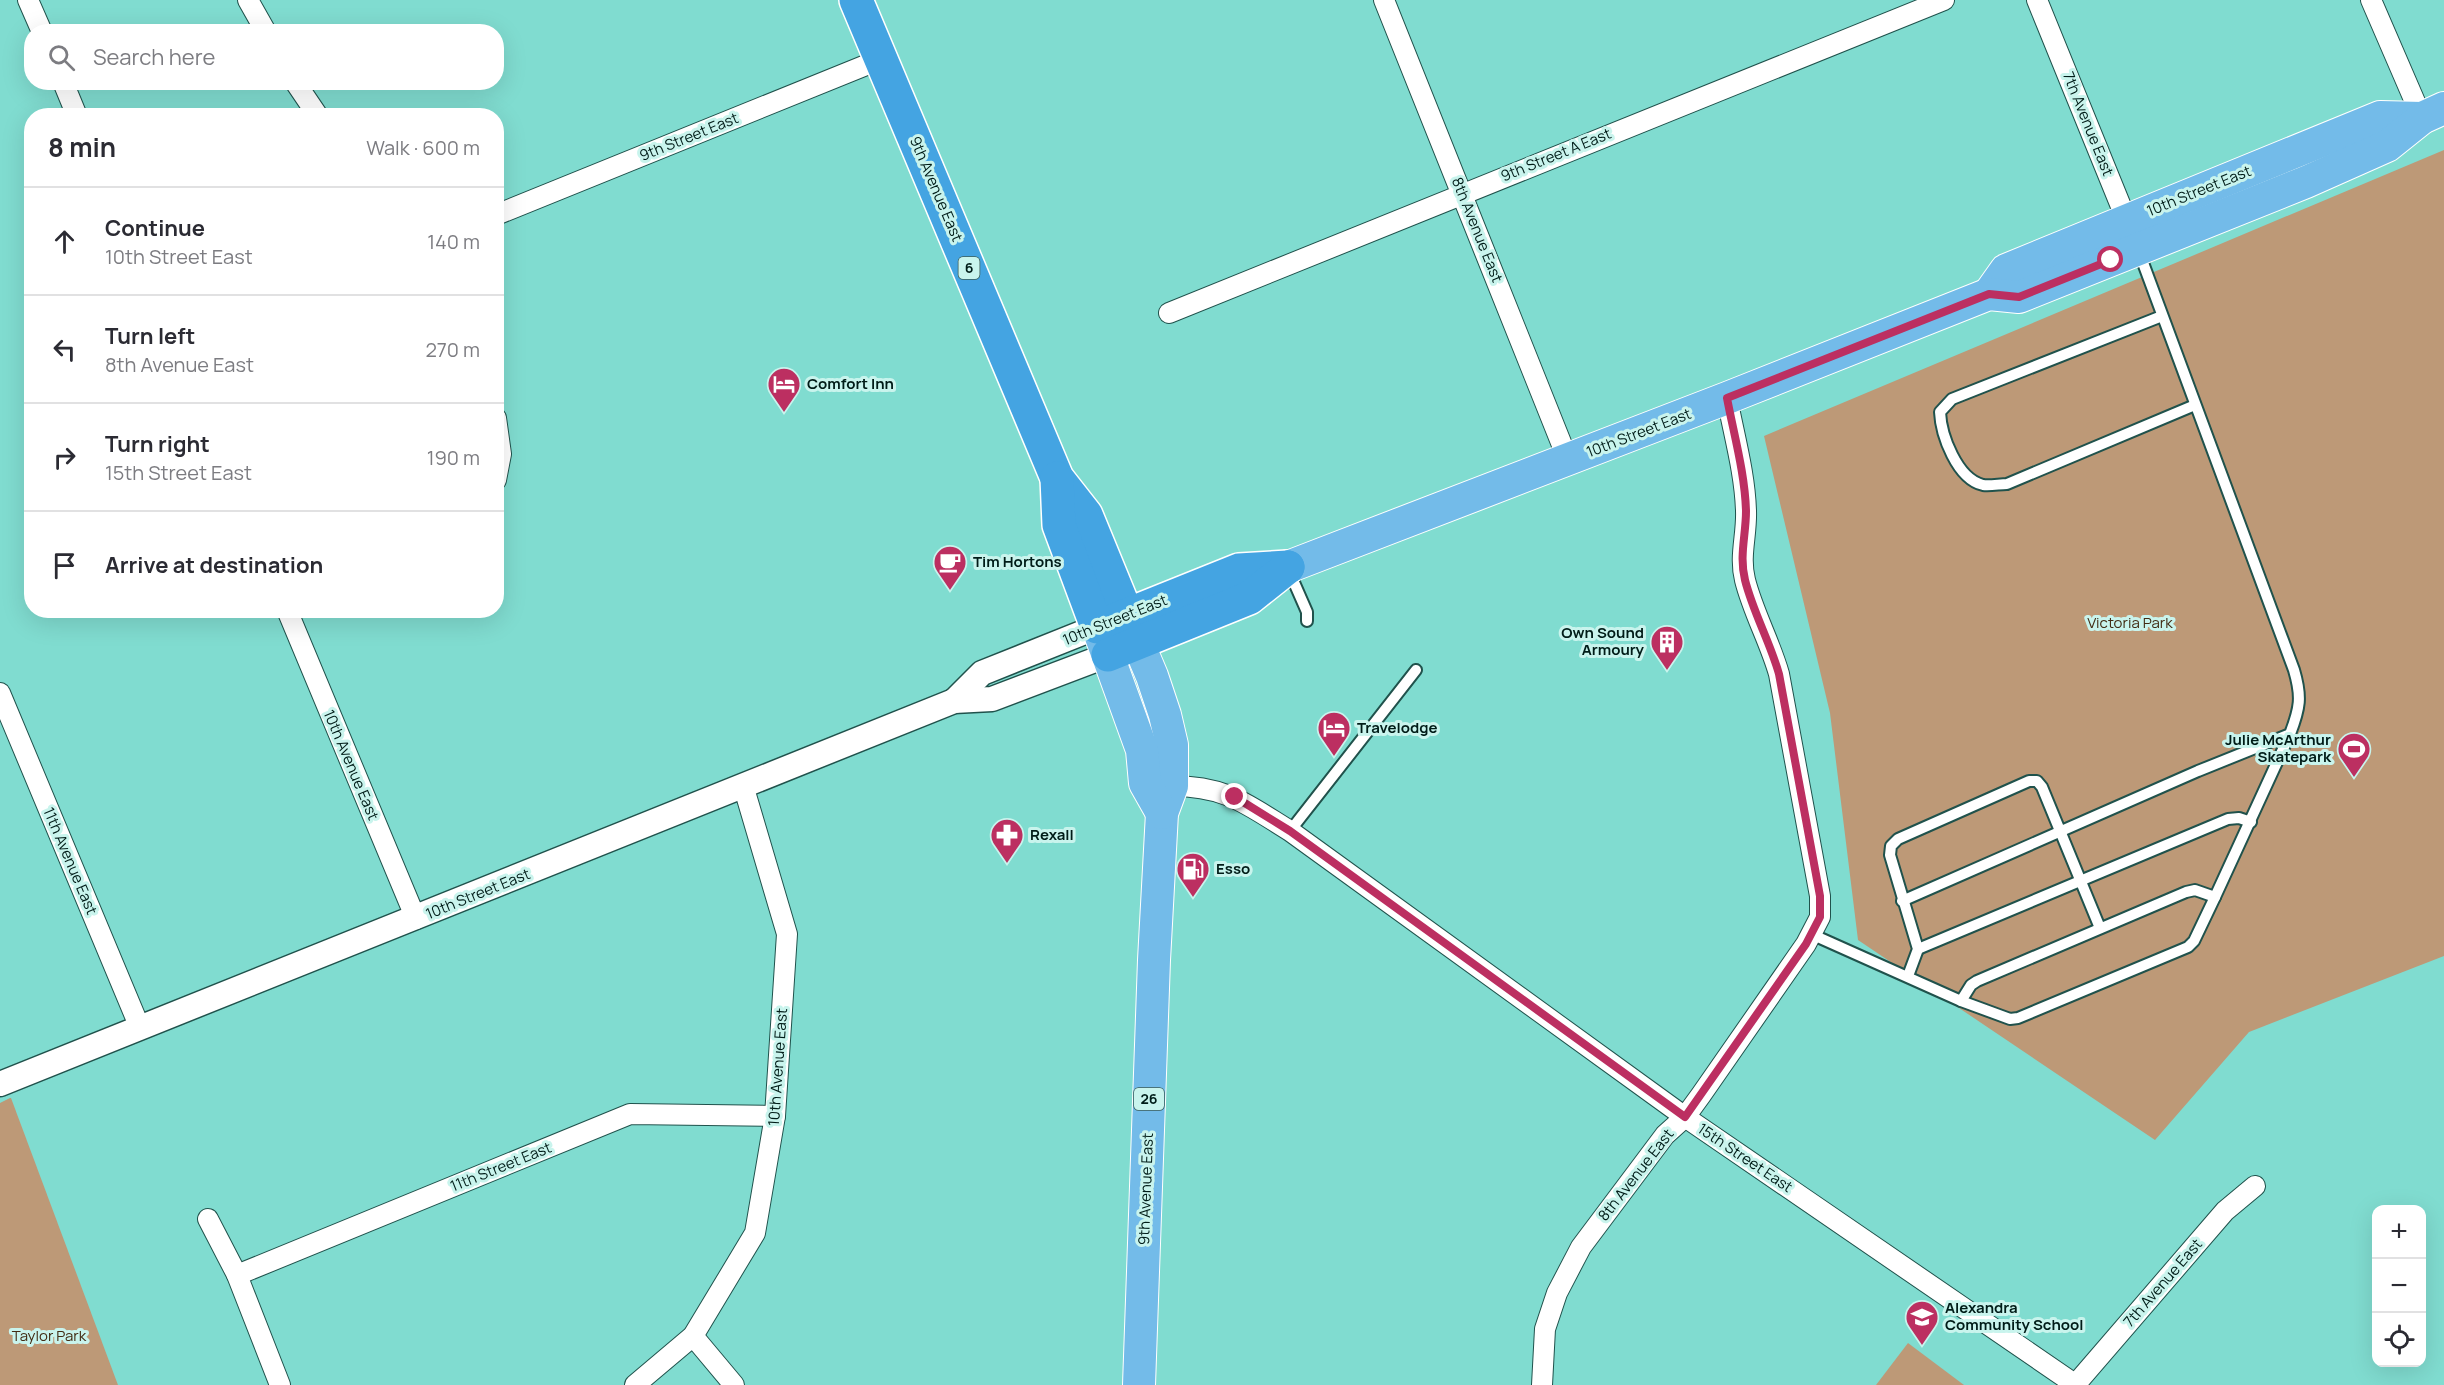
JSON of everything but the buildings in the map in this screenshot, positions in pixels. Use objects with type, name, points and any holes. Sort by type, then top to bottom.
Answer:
[{"type":"highway","name":"9th Avenue East","points":[[856,0],[1057,478],[1086,515],[1118,635]]},
{"type":"highway","name":"10th Street East","points":[[1118,635],[1239,570],[1288,567]]},
{"type":"main road","name":"10th Street East","points":[[1989,294],[2006,270],[2126,220],[2380,117],[2433,113]]},
{"type":"main road","name":"10th Street East","points":[[1288,567],[1568,460],[1989,294],[2019,297],[2306,182],[2387,146],[2433,113]]},
{"type":"main road","name":"9th Avenue East","points":[[1118,635],[1142,750],[1145,783],[1167,800],[1154,960],[1139,1385]]},
{"type":"street","points":[[28,0],[38,24]]},
{"type":"street","points":[[248,0],[262,24]]},
{"type":"street","name":"8th Avenue East","points":[[1384,0],[1568,460]]},
{"type":"street","name":"9th Street A East","points":[[1169,313],[1944,0]]},
{"type":"street","name":"7th Avenue East","points":[[2037,0],[2138,249]]},
{"type":"street","points":[[2371,0],[2433,113]]},
{"type":"street","name":"9th Street East","points":[[504,211],[881,59]]},
{"type":"street","points":[[66,90],[74,108]]},
{"type":"street","points":[[301,90],[313,108]]},
{"type":"street","name":"8th Avenue East","points":[[1542,1385],[1545,1329],[1557,1293],[1576,1256],[1665,1135],[1685,1117],[1811,934],[1820,917],[1820,896],[1779,674],[1745,580],[1742,558],[1746,513],[1745,492],[1727,398]]},
{"type":"street","name":"10th Avenue East","points":[[289,618],[416,919]]},
{"type":"street","name":"10th Street East","points":[[0,1084],[416,919],[954,701],[982,673],[1118,635]]},
{"type":"street","name":"11th Avenue East","points":[[0,693],[140,1028]]},
{"type":"street","name":"10th Avenue East","points":[[635,1385],[693,1336],[755,1233],[775,1116],[787,934],[743,785]]},
{"type":"street","name":"15th Street East","points":[[1167,800],[1198,786],[1235,797],[1290,831],[1685,1117],[2075,1385]]},
{"type":"street","name":"11th Street East","points":[[237,1275],[630,1114],[775,1116]]},
{"type":"street","name":"7th Avenue East","points":[[2075,1385],[2225,1211],[2255,1186]]},
{"type":"street","points":[[208,1219],[237,1275],[280,1385]]},
{"type":"street","points":[[693,1336],[734,1385]]},
{"type":"lane","points":[[1811,934],[2001,1017],[2018,1018],[2188,947],[2194,940],[2251,822],[2299,711],[2300,690],[2138,249]]},
{"type":"lane","points":[[2162,316],[1952,399],[1940,412],[1941,429],[1962,473],[1982,485],[2007,484],[2195,405]]},
{"type":"lane","points":[[1288,567],[1307,612],[1307,621]]},
{"type":"lane","points":[[1290,831],[1416,670]]},
{"type":"lane","points":[[1902,901],[2198,771],[2290,734]]},
{"type":"lane","points":[[1908,976],[1918,949],[1890,855],[1892,846],[1898,839],[2029,781],[2037,782],[2042,787],[2100,928]]},
{"type":"lane","points":[[1918,949],[2228,819],[2239,818],[2251,822]]},
{"type":"lane","points":[[1961,1000],[1971,985],[1977,981],[2186,892],[2195,890],[2215,897]]},
{"type":"green space","name":"Victoria Park","points":[[2444,150],[2444,956],[2249,1032],[2155,1140],[1858,940],[1830,713],[1764,436]]},
{"type":"green space","name":"Taylor Park","points":[[11,1098],[118,1385],[0,1385],[0,1103]]},
{"type":"green space","points":[[1908,1343],[1964,1385],[1876,1385]]},
{"type":"place","name":"Comfort Inn","points":[[784,413]]},
{"type":"place","name":"Tim Hortons","points":[[950,591]]},
{"type":"place","name":"Own Sound Armoury","points":[[1667,671]]},
{"type":"place","name":"Travelodge","points":[[1334,757]]},
{"type":"place","name":"Julie McArthur Skatepark","points":[[2354,778]]},
{"type":"place","name":"Rexall","points":[[1007,864]]},
{"type":"place","name":"Esso","points":[[1193,898]]},
{"type":"place","name":"Alexandra Community School","points":[[1922,1346]]},
{"type":"route","points":[[1235,797],[1290,831],[1685,1117],[1806,944],[1820,917],[1820,896],[1779,674],[1745,580],[1742,558],[1746,513],[1745,492],[1727,398],[1989,294],[2019,297],[2111,260]]}]
